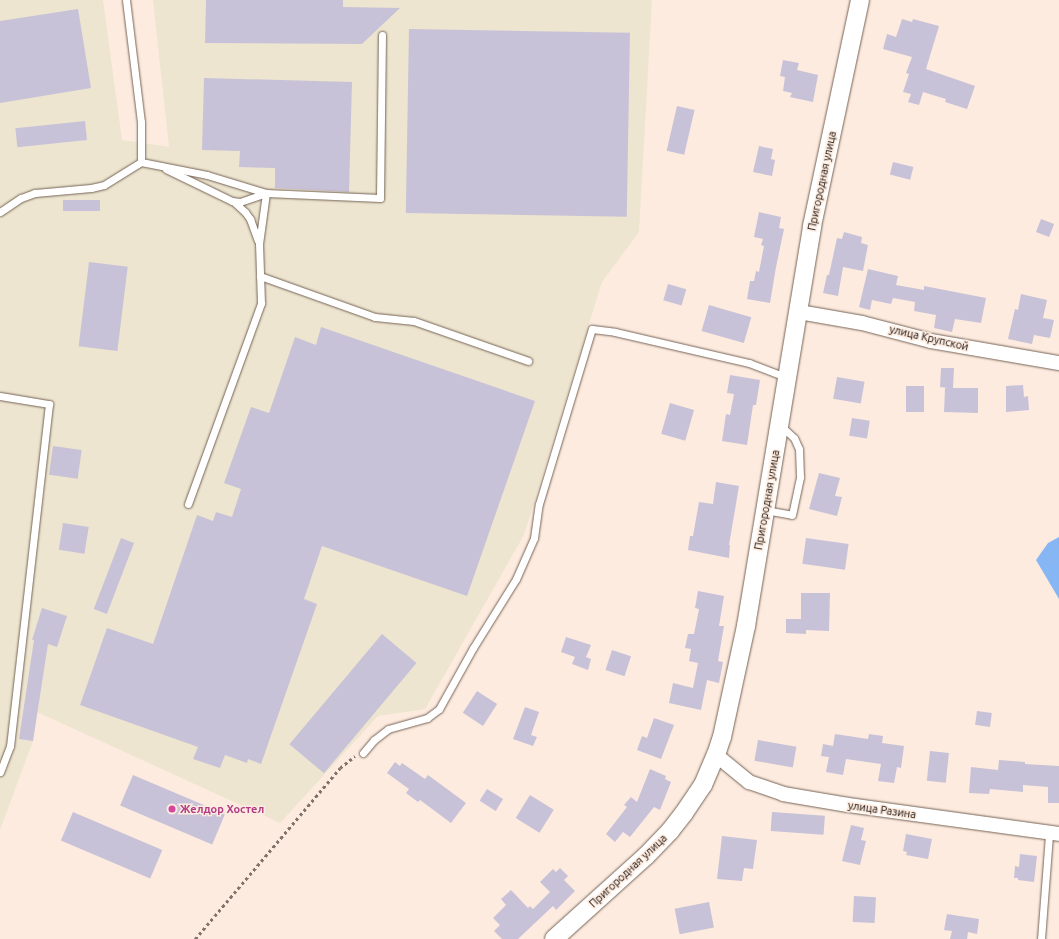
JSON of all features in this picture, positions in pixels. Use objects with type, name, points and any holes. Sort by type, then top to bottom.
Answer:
[{"type":"street","name":"Пригородная улица","points":[[554,939],[646,856],[670,831],[694,799],[716,755],[727,717],[740,656],[788,378],[812,226],[860,0]]},
{"type":"street","name":"улица Крупской","points":[[799,312],[862,323],[931,341],[1059,363]]},
{"type":"street","name":"улица Разина","points":[[716,755],[749,782],[783,794],[848,805],[1054,834]]},
{"type":"lane","points":[[126,0],[142,122],[141,162]]},
{"type":"lane","points":[[0,212],[21,198],[35,193],[92,188],[104,185],[141,162],[207,175],[266,193],[380,198],[382,35]]},
{"type":"lane","points":[[157,165],[232,201],[245,212],[250,220]]},
{"type":"lane","points":[[232,201],[240,202],[266,193]]},
{"type":"lane","points":[[188,504],[261,303],[259,244],[266,193]]},
{"type":"lane","points":[[253,198],[248,210],[259,244]]},
{"type":"lane","points":[[260,276],[375,317],[414,321],[528,361]]},
{"type":"lane","points":[[363,753],[388,729],[427,718],[439,709],[473,648],[516,579],[534,538],[539,504],[592,329],[749,363],[788,378]]},
{"type":"lane","points":[[0,396],[49,404],[10,746],[0,772]]},
{"type":"lane","points":[[765,510],[792,515],[800,477],[799,449],[794,438],[780,424]]},
{"type":"lane","points":[[1041,939],[1054,834]]},
{"type":"path","points":[[195,939],[340,768],[346,762],[363,753]]},
{"type":"shaded area","points":[[0,0],[103,0],[122,140],[169,147],[153,0],[652,0],[639,232],[602,282],[524,535],[425,709],[378,716],[280,823],[37,712],[33,741],[0,830]]},
{"type":"water","points":[[1059,537],[1059,599],[1036,560],[1048,543]]},
{"type":"building","points":[[206,0],[343,0],[343,7],[400,8],[362,44],[205,43]]},
{"type":"building","points":[[78,9],[91,88],[0,103],[0,21]]},
{"type":"building","points":[[902,19],[912,22],[913,19],[939,26],[926,69],[975,86],[967,109],[945,102],[946,99],[923,92],[919,105],[908,102],[911,94],[903,92],[909,74],[906,73],[912,57],[883,49],[887,34],[896,37]]},
{"type":"building","points":[[409,29],[630,33],[627,217],[406,213]]},
{"type":"building","points":[[783,60],[799,63],[797,70],[818,75],[813,102],[790,97],[792,93],[783,91],[785,77],[780,76]]},
{"type":"building","points":[[204,78],[352,82],[349,192],[275,188],[275,168],[239,167],[240,151],[202,150]]},
{"type":"building","points":[[677,106],[695,110],[684,155],[667,151]]},
{"type":"building","points":[[85,121],[87,140],[17,147],[15,128]]},
{"type":"building","points":[[759,146],[773,149],[771,159],[775,160],[772,176],[753,172]]},
{"type":"building","points":[[893,162],[913,167],[910,180],[890,175]]},
{"type":"building","points":[[63,200],[100,200],[100,211],[63,211]]},
{"type":"building","points":[[759,212],[781,217],[779,228],[784,229],[770,303],[747,299],[750,281],[754,281],[756,271],[759,272],[764,246],[761,245],[763,239],[754,237]]},
{"type":"building","points":[[1041,219],[1054,224],[1049,237],[1036,232]]},
{"type":"building","points":[[844,232],[862,237],[861,243],[868,245],[863,271],[843,267],[838,296],[823,293],[827,275],[829,275],[837,238],[842,239]]},
{"type":"building","points":[[89,262],[128,267],[117,351],[79,346]]},
{"type":"building","points":[[868,269],[898,276],[896,285],[924,290],[924,286],[986,298],[981,323],[955,319],[952,332],[934,328],[936,315],[914,311],[915,302],[893,298],[891,304],[872,300],[870,310],[859,307]]},
{"type":"building","points":[[668,284],[686,289],[682,306],[663,300]]},
{"type":"building","points":[[1021,294],[1047,300],[1043,318],[1054,320],[1050,338],[1034,335],[1032,344],[1008,339],[1015,309],[1018,310]]},
{"type":"building","points":[[709,305],[751,317],[744,343],[702,331]]},
{"type":"building","points":[[321,327],[535,401],[467,596],[322,546],[304,599],[317,604],[261,764],[248,759],[247,763],[225,755],[220,768],[193,759],[198,747],[80,705],[107,628],[153,644],[197,515],[213,521],[216,512],[232,517],[241,489],[224,483],[251,407],[269,413],[295,337],[316,345]]},
{"type":"building","points":[[941,368],[954,368],[953,388],[978,388],[978,413],[944,412],[945,388],[948,388],[940,387]]},
{"type":"building","points":[[730,375],[760,380],[756,405],[753,405],[747,445],[722,441],[726,414],[730,415],[734,394],[727,393]]},
{"type":"building","points":[[837,377],[865,382],[861,404],[833,399]]},
{"type":"building","points":[[1023,385],[1024,397],[1028,396],[1029,410],[1006,412],[1006,386]]},
{"type":"building","points":[[906,386],[924,386],[924,412],[906,412]]},
{"type":"building","points":[[670,403],[694,410],[685,441],[661,434]]},
{"type":"building","points":[[852,418],[870,421],[867,439],[849,436]]},
{"type":"building","points":[[53,446],[82,450],[78,479],[49,475]]},
{"type":"building","points":[[819,473],[840,478],[835,496],[842,497],[837,516],[809,509]]},
{"type":"building","points":[[716,482],[739,486],[729,545],[729,558],[688,550],[690,536],[693,536],[699,502],[713,504]]},
{"type":"building","points":[[63,523],[89,527],[84,554],[59,550]]},
{"type":"building","points":[[121,538],[134,543],[107,614],[94,609]]},
{"type":"building","points":[[806,538],[849,544],[845,570],[802,564]]},
{"type":"building","points":[[698,591],[724,596],[719,626],[724,626],[718,661],[723,662],[719,683],[707,680],[701,710],[669,703],[673,683],[693,688],[698,663],[689,661],[691,649],[685,648],[688,634],[694,634],[699,609],[695,608]]},
{"type":"building","points":[[801,593],[830,593],[829,631],[806,630],[806,634],[786,633],[786,619],[801,619]]},
{"type":"building","points":[[42,608],[67,616],[57,647],[48,644],[33,741],[19,739],[34,640],[32,640]]},
{"type":"building","points":[[382,634],[416,663],[324,773],[289,744]]},
{"type":"building","points":[[566,637],[591,645],[586,657],[591,659],[588,670],[572,664],[575,657],[561,652]]},
{"type":"building","points":[[612,650],[631,656],[625,676],[606,670]]},
{"type":"building","points":[[477,691],[497,704],[483,726],[463,713]]},
{"type":"building","points":[[525,707],[539,712],[531,735],[537,737],[533,746],[513,739]]},
{"type":"building","points":[[977,711],[992,713],[990,727],[975,725]]},
{"type":"building","points":[[654,718],[674,725],[661,759],[637,750],[642,736],[647,738]]},
{"type":"building","points":[[835,734],[868,739],[869,734],[883,736],[882,743],[904,746],[901,768],[897,767],[894,783],[878,781],[881,764],[846,759],[843,775],[826,772],[829,757],[821,756],[823,744],[833,746]]},
{"type":"building","points":[[758,740],[796,747],[793,767],[754,761]]},
{"type":"building","points":[[930,751],[949,753],[946,783],[927,781]]},
{"type":"building","points":[[999,760],[1025,762],[1025,764],[1059,766],[1059,803],[1048,803],[1048,787],[1023,785],[1023,792],[990,789],[989,794],[969,793],[971,767],[998,770]]},
{"type":"building","points":[[395,762],[400,766],[402,763],[425,779],[428,775],[466,803],[451,823],[420,800],[418,802],[406,793],[409,789],[387,773]]},
{"type":"building","points":[[650,769],[666,776],[665,779],[671,782],[660,810],[654,807],[630,837],[623,832],[615,842],[606,834],[627,807],[624,805],[631,797],[637,802]]},
{"type":"building","name":"Желдор Хостел","points":[[133,775],[225,814],[212,844],[120,805]]},
{"type":"building","points":[[487,789],[503,799],[496,811],[480,801]]},
{"type":"building","points":[[530,795],[554,810],[539,833],[516,818]]},
{"type":"building","points":[[73,812],[162,850],[150,878],[61,841]]},
{"type":"building","points":[[772,812],[825,816],[824,835],[771,831]]},
{"type":"building","points":[[851,825],[864,828],[861,840],[866,841],[860,865],[842,861]]},
{"type":"building","points":[[906,834],[932,839],[928,859],[906,855],[907,852],[903,851]]},
{"type":"building","points":[[722,836],[757,840],[753,869],[744,868],[742,881],[717,879]]},
{"type":"building","points":[[1020,854],[1037,856],[1034,882],[1014,878],[1015,866],[1019,867]]},
{"type":"building","points":[[560,868],[568,876],[564,880],[575,891],[556,910],[553,906],[518,939],[502,939],[494,931],[500,925],[493,918],[506,905],[501,899],[511,890],[528,908],[530,906],[533,909],[550,892],[540,882],[553,869],[556,872]]},
{"type":"building","points":[[854,896],[876,897],[875,923],[853,922]]},
{"type":"building","points":[[709,902],[714,928],[680,934],[675,909]]},
{"type":"building","points":[[947,914],[979,919],[977,934],[968,932],[967,939],[950,939],[952,931],[944,930]]},
{"type":"place","name":"Желдор Хостел","points":[[172,809]]}]
